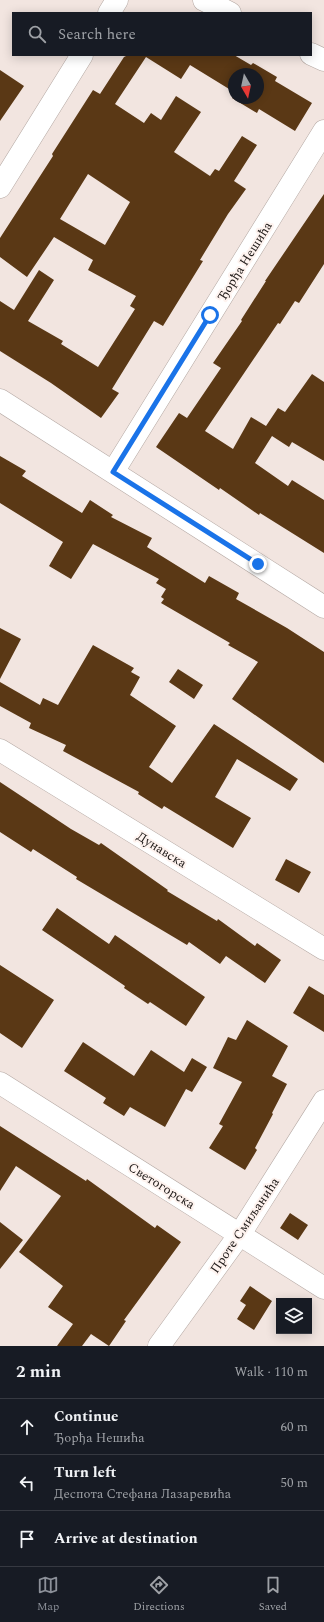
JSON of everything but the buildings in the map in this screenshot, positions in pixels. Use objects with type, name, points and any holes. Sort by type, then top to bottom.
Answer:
[{"type":"street","points":[[110,12],[117,0]]},
{"type":"street","points":[[204,0],[228,12]]},
{"type":"street","points":[[312,54],[324,60]]},
{"type":"street","points":[[0,186],[81,56]]},
{"type":"street","name":"Ђорђа Нешића","points":[[113,472],[324,131]]},
{"type":"street","points":[[0,400],[324,607]]},
{"type":"street","name":"Дунавска","points":[[0,750],[324,949]]},
{"type":"street","name":"Светогорска","points":[[0,1083],[324,1288]]},
{"type":"street","name":"Проте Смиљанића","points":[[159,1346],[240,1234],[324,1101]]},
{"type":"route","points":[[210,315],[113,472],[258,564]]}]
